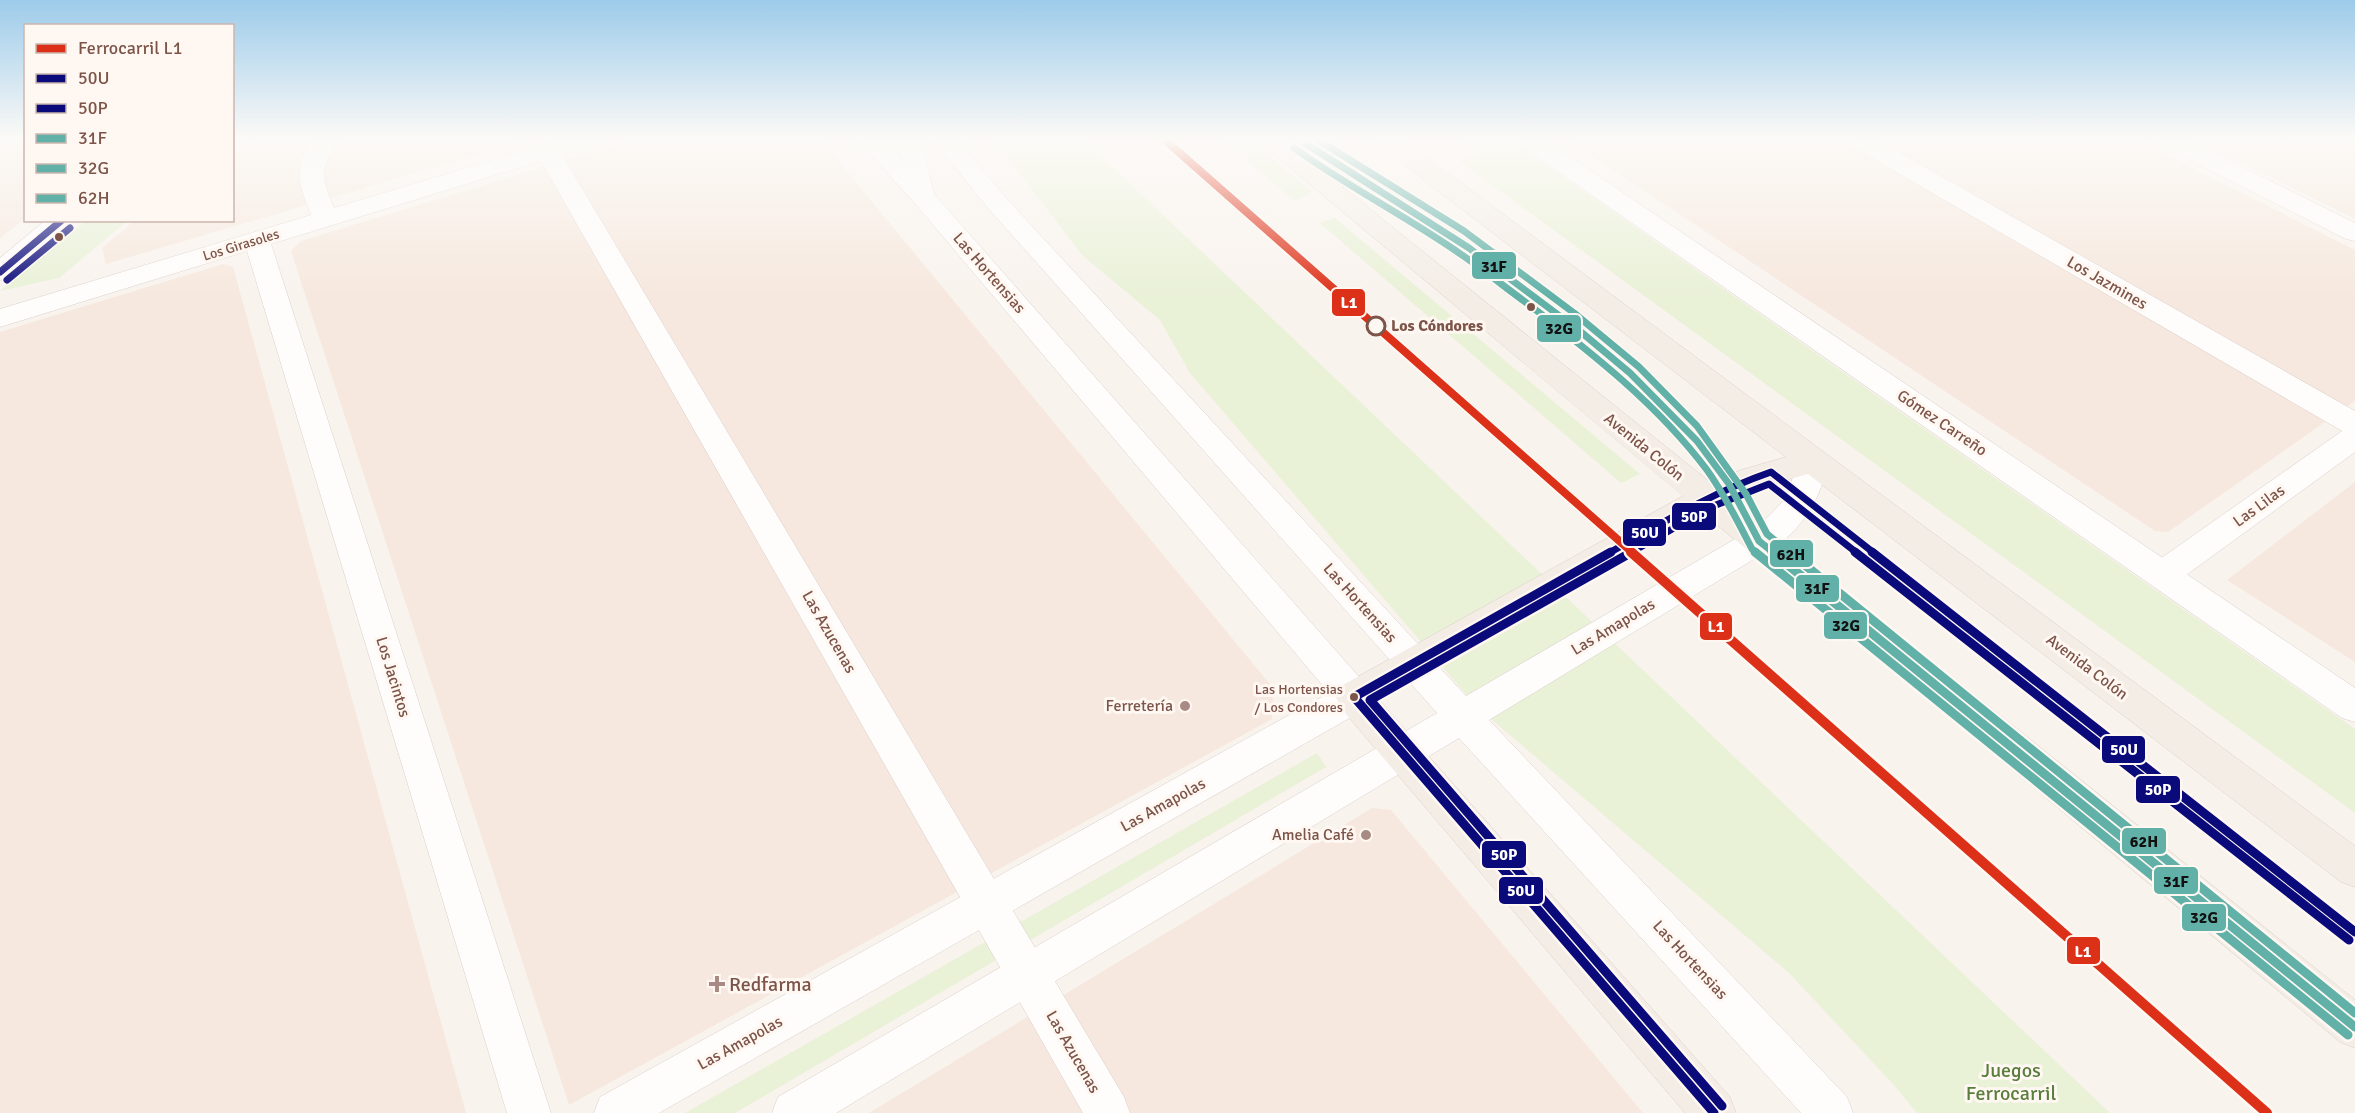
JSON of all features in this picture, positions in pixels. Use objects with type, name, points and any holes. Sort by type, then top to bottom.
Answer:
[{"type":"main road","name":"Avenida Colón","points":[[1332,192],[2355,1027]]},
{"type":"main road","name":"Avenida Colón","points":[[1456,192],[2355,869]]},
{"type":"main road","name":"Las Amapolas","points":[[1354,698],[1706,498],[1752,478],[1813,461]]},
{"type":"main road","name":"Las Hortensias","points":[[1354,698],[1714,1113]]},
{"type":"street","points":[[316,192],[325,219]]},
{"type":"street","name":"Los Girasoles","points":[[0,318],[325,219],[398,192]]},
{"type":"street","name":"Las Azucenas","points":[[571,192],[988,903],[1108,1113]]},
{"type":"street","name":"Las Hortensias","points":[[918,192],[1354,698]]},
{"type":"street","name":"Las Hortensias","points":[[921,192],[922,196]]},
{"type":"street","name":"Las Hortensias","points":[[988,192],[1462,716],[1831,1113]]},
{"type":"street","name":"Gómez Carreño","points":[[1605,192],[2355,707]]},
{"type":"street","name":"Los Jazmines","points":[[1949,192],[2355,425]]},
{"type":"street","points":[[2273,192],[2355,233]]},
{"type":"street","points":[[0,272],[61,222]]},
{"type":"street","name":"Los Jacintos","points":[[257,240],[528,1113]]},
{"type":"street","name":"Las Lilas","points":[[2162,575],[2355,437]]},
{"type":"street","name":"Las Amapolas","points":[[794,1113],[1759,541],[1780,527],[1798,506],[1810,481],[1813,461]]},
{"type":"street","name":"Las Amapolas","points":[[616,1113],[1354,698]]},
{"type":"shaded area","points":[[0,192],[24,192],[24,220],[0,238]]},
{"type":"shaded area","points":[[234,192],[351,192],[106,264],[102,248],[133,222],[234,222]]},
{"type":"shaded area","points":[[462,192],[864,192],[1273,688],[1272,719],[569,1105],[291,251],[301,241]]},
{"type":"shaded area","points":[[1646,192],[2240,192],[2355,250],[2355,401],[2168,532],[2155,531]]},
{"type":"shaded area","points":[[2301,192],[2355,192],[2355,219]]},
{"type":"shaded area","points":[[223,264],[233,267],[466,1113],[0,1113],[0,332]]},
{"type":"shaded area","points":[[2355,482],[2355,662],[2227,580]]},
{"type":"shaded area","points":[[1372,808],[1391,810],[1643,1113],[869,1113]]},
{"type":"green space","name":"Juegos Ferrocarril","points":[[1034,192],[1139,192],[2110,1113],[1917,1113],[1893,1084],[1789,973],[1477,707],[1190,373],[1160,320],[1083,256]]},
{"type":"green space","points":[[1284,192],[1312,192],[1295,201]]},
{"type":"green space","points":[[1502,192],[1585,192],[2355,729],[2355,813]]},
{"type":"green space","points":[[1335,218],[1640,474],[1621,483],[1320,223]]},
{"type":"green space","points":[[85,222],[126,222],[59,278],[0,291]]},
{"type":"green space","points":[[1317,753],[1326,767],[735,1113],[685,1113]]},
{"type":"rail line","name":"L1","points":[[1224,192],[2267,1113]]},
{"type":"transit line","name":"32G","points":[[1360,192],[1462,255],[1555,325],[1621,379],[1682,439],[1708,472],[1731,507],[1752,549],[2348,1035]]},
{"type":"transit line","name":"31F","points":[[1382,192],[1457,239],[1606,352],[1654,394],[1697,441],[1729,484],[1759,541],[2355,1027]]},
{"type":"transit line","name":"62H","points":[[1401,192],[1464,231],[1608,340],[1639,367],[1697,426],[1746,494],[1767,534],[2355,1013]]},
{"type":"transit line","name":"50U","points":[[0,272],[60,222]]},
{"type":"transit line","name":"50P","points":[[7,280],[70,228]]},
{"type":"transit line","name":"50U","points":[[1714,1113],[1354,697],[1706,498],[1731,486],[1771,472],[2355,932]]},
{"type":"transit line","name":"50P","points":[[1722,1106],[1370,700],[1711,507],[1769,484],[2349,940]]},
{"type":"place","name":"Los Cóndores","points":[[1376,326]]},
{"type":"place","name":"Las Hortensias / Los Condores","points":[[1354,697]]},
{"type":"place","name":"Ferretería","points":[[1185,706]]},
{"type":"place","name":"Amelia Café","points":[[1366,835]]},
{"type":"place","name":"Redfarma","points":[[717,984]]}]
